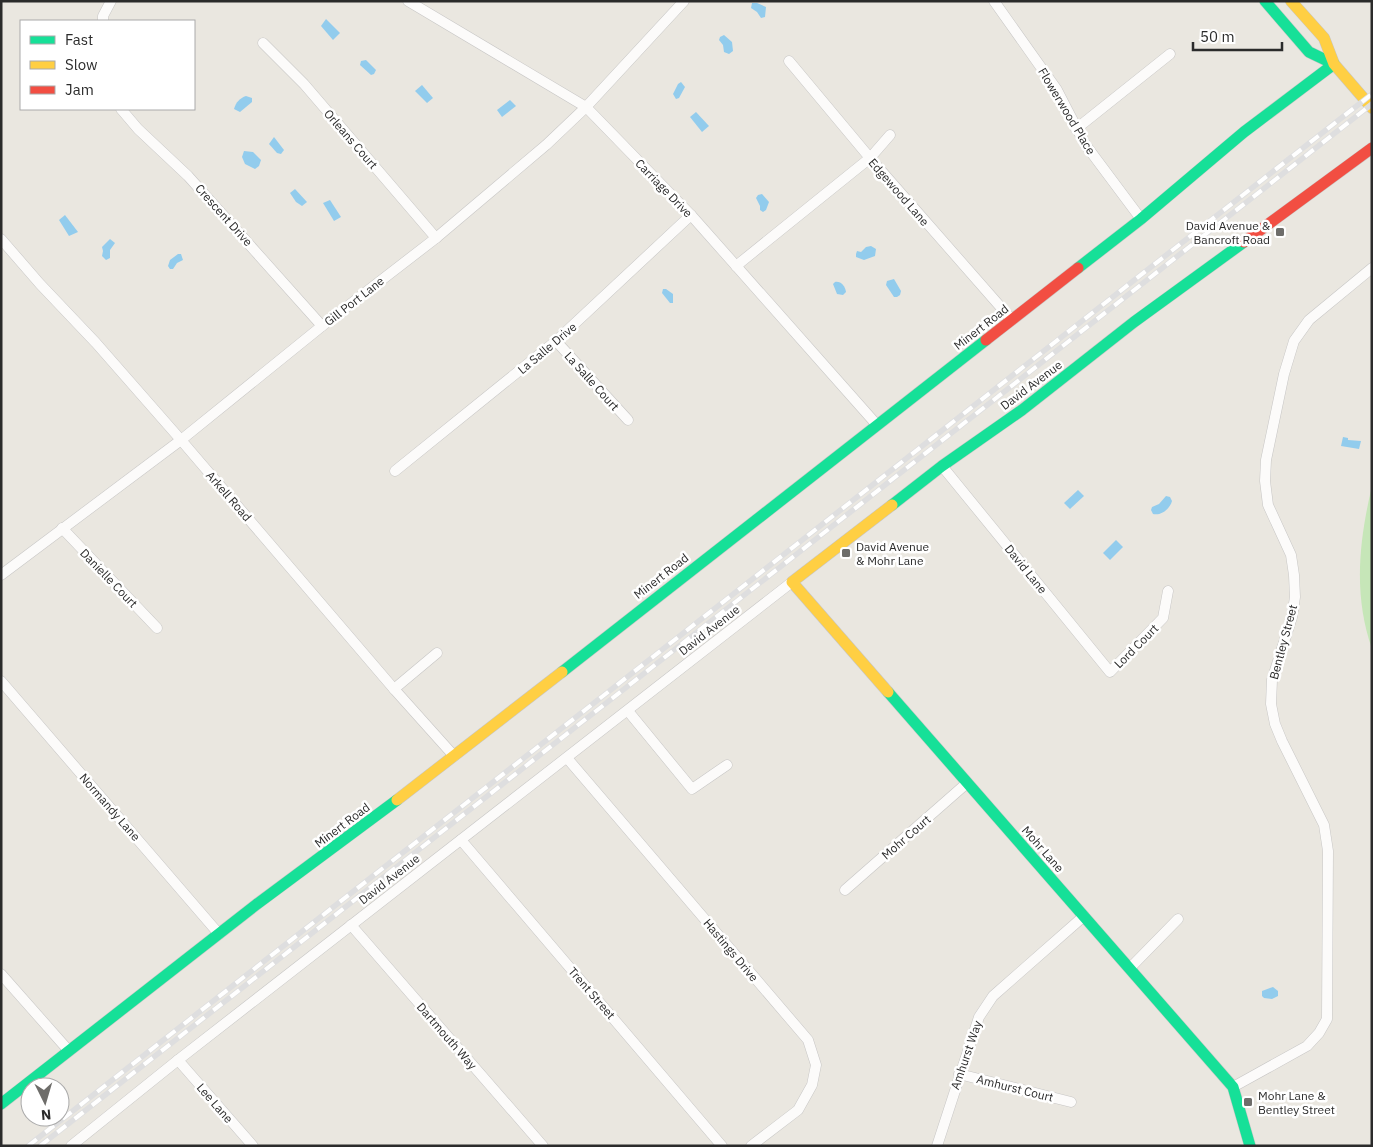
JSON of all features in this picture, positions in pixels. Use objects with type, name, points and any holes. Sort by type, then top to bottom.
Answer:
[{"type":"street","points":[[103,20],[103,16],[111,1]]},
{"type":"street","name":"Carriage Drive","points":[[408,1],[586,107],[691,215],[877,425]]},
{"type":"street","name":"Gill Port Lane","points":[[1,575],[181,440],[322,326],[436,238],[546,145],[586,107],[684,1]]},
{"type":"street","name":"Flowerwood Place","points":[[994,1],[1058,90],[1076,129],[1095,159],[1141,219]]},
{"type":"street","points":[[1265,1],[1310,52],[1334,64]]},
{"type":"street","points":[[1291,1],[1324,38],[1334,64],[1372,108]]},
{"type":"street","name":"Orleans Court","points":[[263,43],[304,84],[436,238]]},
{"type":"street","points":[[1076,129],[1170,54]]},
{"type":"street","name":"Edgewood Lane","points":[[789,61],[870,158],[1012,320]]},
{"type":"street","name":"Minert Road","points":[[1,1104],[257,904],[349,838],[1141,219],[1244,132],[1334,64]]},
{"type":"street","name":"Crescent Drive","points":[[122,110],[138,129],[188,176],[322,326]]},
{"type":"street","points":[[736,266],[870,158],[890,135]]},
{"type":"street","name":"David Avenue","points":[[71,1146],[178,1060],[942,466],[1022,410],[1134,322],[1372,148]]},
{"type":"street","name":"La Salle Drive","points":[[396,471],[556,342],[691,215]]},
{"type":"street","name":"Arkell Road","points":[[1,239],[181,440],[394,689],[454,756]]},
{"type":"street","name":"Bentley Street","points":[[1234,1088],[1307,1046],[1319,1033],[1327,1019],[1328,850],[1324,825],[1282,741],[1275,724],[1271,704],[1272,680],[1292,617],[1295,597],[1294,575],[1290,555],[1268,505],[1265,481],[1266,460],[1284,374],[1294,341],[1309,320],[1372,268]]},
{"type":"street","name":"La Salle Court","points":[[556,342],[628,420]]},
{"type":"street","name":"David Lane","points":[[942,466],[1110,672]]},
{"type":"street","name":"Danielle Court","points":[[62,528],[157,628]]},
{"type":"street","name":"Mohr Lane","points":[[792,582],[1234,1088],[1250,1146]]},
{"type":"street","name":"Lord Court","points":[[1110,672],[1163,618],[1168,591]]},
{"type":"street","points":[[394,689],[437,653]]},
{"type":"street","name":"Normandy Lane","points":[[1,681],[219,934]]},
{"type":"street","points":[[628,710],[692,789],[727,765]]},
{"type":"street","name":"Hastings Drive","points":[[567,758],[808,1040],[816,1065],[812,1085],[798,1110],[751,1146]]},
{"type":"street","name":"Mohr Court","points":[[845,890],[967,784]]},
{"type":"street","name":"Trent Street","points":[[461,840],[722,1146]]},
{"type":"street","name":"Amhurst Way","points":[[937,1146],[979,1017],[993,996],[1084,916]]},
{"type":"street","points":[[1130,968],[1178,918]]},
{"type":"street","name":"Dartmouth Way","points":[[350,926],[543,1146]]},
{"type":"street","points":[[1,974],[69,1051]]},
{"type":"street","name":"Lee Lane","points":[[178,1060],[253,1146]]},
{"type":"street","name":"Amhurst Court","points":[[959,1074],[1071,1102]]},
{"type":"green space","points":[[1372,486],[1372,649],[1362,608],[1360,568],[1361,547]]},
{"type":"water","points":[[752,3],[766,7],[765,17],[761,18],[751,8]]},
{"type":"water","points":[[326,19],[340,33],[333,40],[321,26]]},
{"type":"water","points":[[724,35],[732,42],[733,51],[729,54],[724,52],[723,45],[719,40]]},
{"type":"water","points":[[366,60],[376,70],[374,74],[371,75],[360,65],[361,61]]},
{"type":"water","points":[[681,82],[685,87],[679,98],[676,99],[673,94]]},
{"type":"water","points":[[422,85],[433,98],[427,103],[415,91]]},
{"type":"water","points":[[246,96],[252,98],[252,102],[240,112],[234,109],[238,101]]},
{"type":"water","points":[[510,100],[516,106],[502,117],[497,110]]},
{"type":"water","points":[[696,112],[709,126],[702,132],[690,117]]},
{"type":"water","points":[[274,137],[284,150],[281,154],[277,153],[269,144]]},
{"type":"water","points":[[244,151],[253,152],[261,160],[259,166],[255,169],[245,164],[242,157]]},
{"type":"water","points":[[295,189],[307,202],[302,206],[296,202],[290,193]]},
{"type":"water","points":[[762,194],[769,202],[766,210],[763,212],[760,210],[756,198]]},
{"type":"water","points":[[330,200],[341,217],[334,221],[323,203]]},
{"type":"water","points":[[65,215],[78,232],[69,236],[59,220]]},
{"type":"water","points":[[110,239],[115,243],[110,250],[110,258],[106,260],[102,256],[102,247]]},
{"type":"water","points":[[871,246],[876,249],[875,256],[864,260],[856,257],[857,251],[861,252],[866,247]]},
{"type":"water","points":[[181,254],[183,260],[177,263],[173,269],[170,269],[168,266],[170,260]]},
{"type":"water","points":[[894,279],[901,291],[897,297],[894,297],[886,285],[887,281]]},
{"type":"water","points":[[839,282],[844,286],[846,292],[843,295],[837,294],[833,284]]},
{"type":"water","points":[[663,289],[673,294],[673,303],[670,303],[662,293]]},
{"type":"water","points":[[1343,437],[1348,438],[1348,440],[1361,441],[1359,449],[1341,446]]},
{"type":"water","points":[[1078,490],[1084,496],[1070,509],[1064,503]]},
{"type":"water","points":[[1166,496],[1170,497],[1172,501],[1169,507],[1162,513],[1153,514],[1152,507],[1159,504]]},
{"type":"water","points":[[1116,540],[1123,547],[1110,560],[1103,553]]},
{"type":"water","points":[[1273,987],[1278,991],[1278,996],[1272,999],[1262,996],[1262,991]]},
{"type":"railway","points":[[28,1146],[1372,94]]},
{"type":"railway","points":[[40,1146],[1372,104]]},
{"type":"traffic: fast","points":[[1265,1],[1309,52],[1334,64]]},
{"type":"traffic: fast","points":[[1078,268],[1141,219],[1244,132],[1334,64]]},
{"type":"traffic: fast","points":[[892,505],[942,466],[1022,410],[1134,322],[1244,242]]},
{"type":"traffic: fast","points":[[562,672],[986,340]]},
{"type":"traffic: fast","points":[[888,692],[1233,1087],[1250,1146]]},
{"type":"traffic: fast","points":[[1,1104],[257,904],[397,800]]},
{"type":"traffic: slow","points":[[1291,1],[1324,38],[1334,64],[1372,108]]},
{"type":"traffic: slow","points":[[888,692],[792,582],[892,505]]},
{"type":"traffic: slow","points":[[397,800],[562,672]]},
{"type":"traffic: jam","points":[[1244,242],[1372,148]]},
{"type":"traffic: jam","points":[[986,340],[1078,268]]},
{"type":"place","name":"David Avenue & Bancroft Road","points":[[1280,232]]},
{"type":"place","name":"David Avenue & Mohr Lane","points":[[846,553]]},
{"type":"place","name":"Mohr Lane & Bentley Street","points":[[1248,1102]]}]
